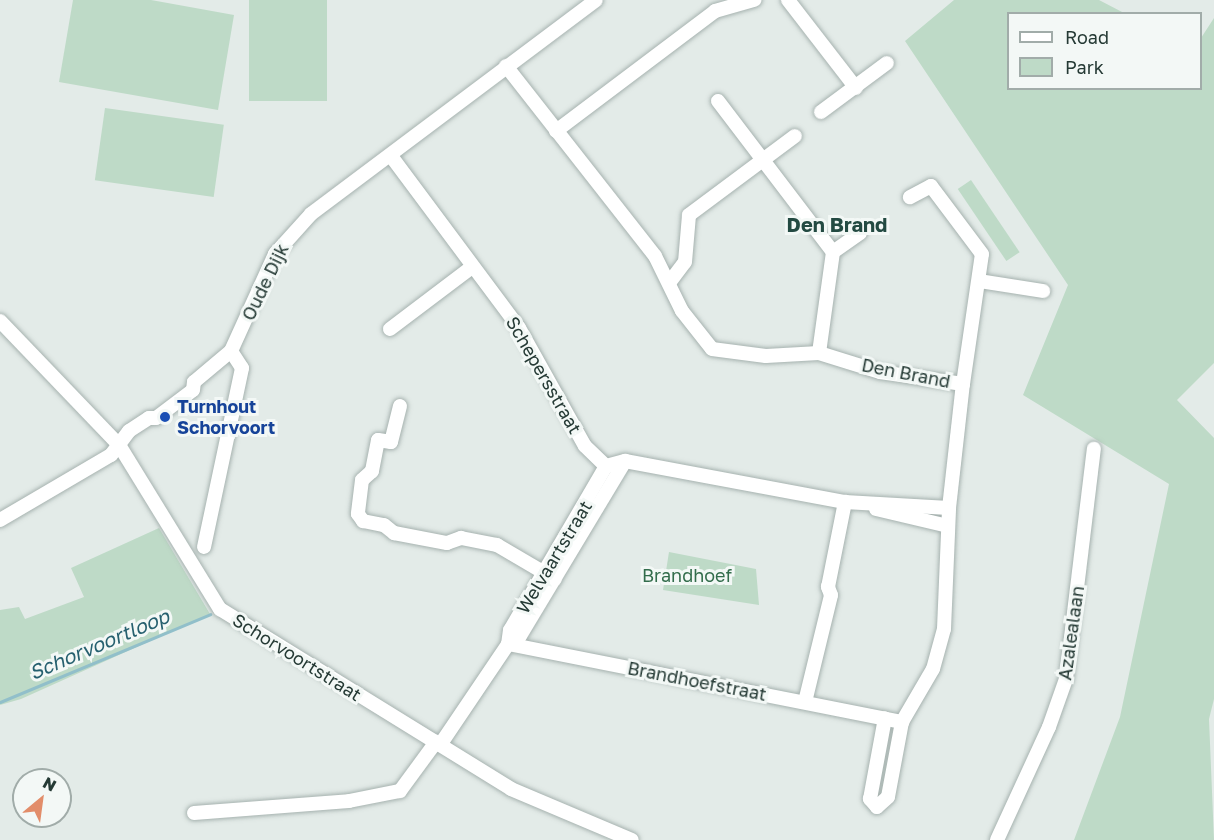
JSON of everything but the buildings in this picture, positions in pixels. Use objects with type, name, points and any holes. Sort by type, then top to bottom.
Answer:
[{"type":"street","name":"Oude Dijk","points":[[0,520],[111,455],[129,431],[149,418],[156,418],[193,390],[195,382],[231,351],[275,254],[311,214],[596,0]]},
{"type":"street","points":[[556,130],[716,10],[754,0]]},
{"type":"street","points":[[788,0],[856,88]]},
{"type":"street","points":[[821,112],[887,63]]},
{"type":"street","name":"Den Brand","points":[[506,66],[655,256],[682,310],[709,348],[766,356],[819,353],[880,372],[963,384],[979,281],[980,249],[931,186],[910,197]]},
{"type":"street","points":[[718,101],[833,252],[819,353]]},
{"type":"street","points":[[669,283],[685,262],[689,215],[761,159],[795,136]]},
{"type":"street","name":"Schepersstraat","points":[[391,156],[536,353],[585,446],[606,466]]},
{"type":"street","points":[[833,252],[860,233]]},
{"type":"street","points":[[390,329],[472,267]]},
{"type":"street","points":[[979,281],[1043,291]]},
{"type":"street","name":"Schorvoortstraat","points":[[0,321],[119,446],[220,609],[511,789],[632,840]]},
{"type":"street","points":[[204,547],[242,368],[231,351]]},
{"type":"street","points":[[885,718],[870,799],[877,807],[888,796],[902,722],[939,651],[944,629],[949,508],[963,384]]},
{"type":"street","points":[[400,406],[391,442],[378,440],[372,471],[362,480],[358,514],[361,519],[384,525],[394,533],[447,543],[461,538],[497,545],[550,576]]},
{"type":"street","name":"Azalealaan","points":[[997,840],[1049,726],[1066,679],[1094,449]]},
{"type":"street","points":[[604,487],[606,466],[626,461],[845,502],[949,508]]},
{"type":"street","name":"Welvaartstraat","points":[[194,813],[349,801],[400,790],[410,782],[508,644],[510,630],[550,576],[604,487],[626,461]]},
{"type":"street","points":[[805,702],[821,624],[819,602],[828,587],[845,502]]},
{"type":"street","points":[[866,504],[881,512],[948,526]]},
{"type":"street","name":"Brandhoefstraat","points":[[508,644],[902,722]]},
{"type":"green space","points":[[73,0],[151,0],[234,15],[218,110],[59,82]]},
{"type":"green space","points":[[249,0],[327,0],[327,101],[249,101]]},
{"type":"green space","points":[[954,0],[1099,0],[1122,12],[1007,12],[1007,90],[1202,90],[1202,36],[1214,18],[1214,363],[1177,400],[1214,438],[1214,699],[1209,719],[1214,840],[1074,840],[1120,717],[1169,484],[1023,395],[1068,285],[905,41]]},
{"type":"green space","points":[[105,108],[224,125],[214,197],[95,180]]},
{"type":"green space","points":[[971,180],[1020,252],[1006,261],[958,189]]},
{"type":"green space","points":[[159,528],[210,614],[21,699],[0,705],[0,610],[19,607],[25,619],[84,597],[71,568]]},
{"type":"green space","name":"Brandhoef","points":[[669,552],[756,569],[759,605],[663,590]]},
{"type":"waterway","name":"Schorvoortloop","points":[[0,702],[210,614]]},
{"type":"place","name":"Turnhout Schorvoort","points":[[165,417]]},
{"type":"district","name":"Den Brand","points":[[837,224]]}]
